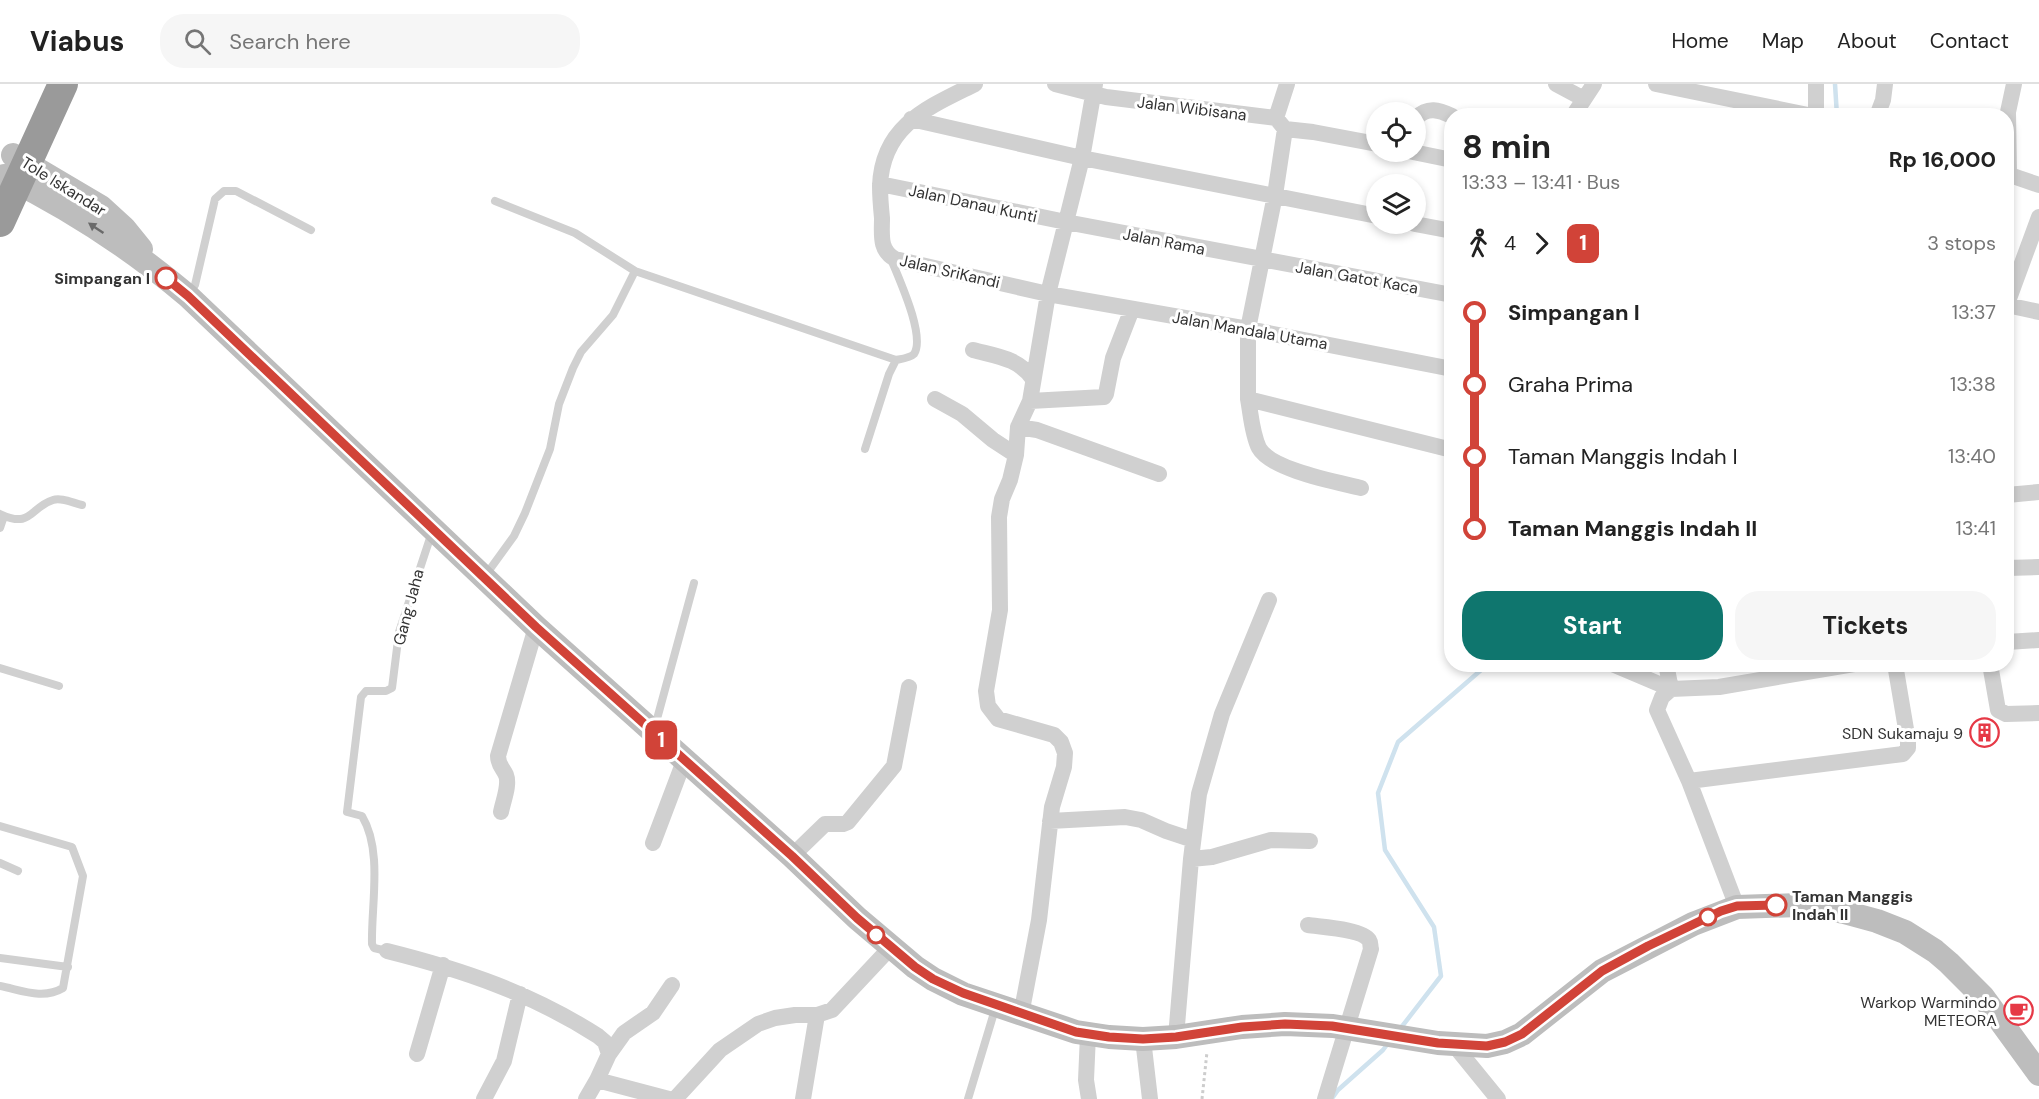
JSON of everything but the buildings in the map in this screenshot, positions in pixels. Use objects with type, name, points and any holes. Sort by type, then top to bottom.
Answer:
[{"type":"highway","points":[[0,222],[13,172],[46,84]]},
{"type":"highway","points":[[13,172],[63,84]]},
{"type":"main road","name":"Tole Iskandar","points":[[13,172],[101,207],[112,216],[161,273],[188,296],[536,627],[792,856],[857,918],[933,979],[963,993],[1021,1015],[1088,1035],[1143,1039],[1285,1024],[1357,1029],[1446,1044],[1487,1046],[1505,1042],[1522,1034],[1602,971],[1693,924],[1737,906],[1776,905],[1822,908],[1861,915],[1905,932],[1935,951],[1970,984],[2000,1019],[2039,1074]]},
{"type":"street","points":[[911,119],[975,84]]},
{"type":"street","name":"Jalan Wibisana","points":[[1055,84],[1281,124],[1366,142]]},
{"type":"street","points":[[1287,84],[1275,195],[1248,329],[1248,399],[1256,441],[1260,451],[1269,460],[1361,488]]},
{"type":"street","points":[[1556,84],[1584,99]]},
{"type":"street","points":[[1578,108],[1594,84]]},
{"type":"street","points":[[1656,84],[1774,108]]},
{"type":"street","points":[[1814,108],[1816,84]]},
{"type":"street","points":[[1880,108],[1885,84]]},
{"type":"street","points":[[2009,108],[2014,84]]},
{"type":"street","points":[[1021,1015],[1039,920],[1052,807],[1065,757],[1061,742],[1054,735],[998,719],[988,706],[986,692],[1000,610],[999,517],[1016,455],[1018,427],[1030,401],[1048,294],[1082,158],[1095,90]]},
{"type":"street","points":[[1426,110],[1444,112]]},
{"type":"street","points":[[911,119],[1082,158],[1366,214]]},
{"type":"street","name":"Jalan SriKandi","points":[[911,119],[899,131],[888,151],[880,184],[883,247],[889,256],[1048,294]]},
{"type":"street","points":[[1426,155],[1444,158]]},
{"type":"street","points":[[2014,176],[2039,186]]},
{"type":"street","name":"Jalan Danau Kunti","points":[[880,184],[1066,222]]},
{"type":"street","points":[[2014,285],[2039,217]]},
{"type":"street","name":"Jalan Rama","points":[[1066,222],[1262,260]]},
{"type":"street","points":[[1426,226],[1444,229]]},
{"type":"street","name":"Jalan Gatot Kaca","points":[[1262,260],[1444,294]]},
{"type":"street","name":"Jalan Mandala Utama","points":[[1048,294],[1248,329],[1444,367]]},
{"type":"street","points":[[2014,306],[2039,312]]},
{"type":"street","points":[[1030,401],[1104,397],[1113,358],[1132,309]]},
{"type":"street","points":[[973,350],[1016,362],[1033,379]]},
{"type":"street","points":[[935,399],[962,414],[993,440],[1016,455]]},
{"type":"street","points":[[1248,399],[1444,448]]},
{"type":"street","points":[[1018,427],[1037,430],[1159,474]]},
{"type":"street","points":[[2014,494],[2039,492]]},
{"type":"street","points":[[2014,568],[2039,567]]},
{"type":"street","points":[[1176,1037],[1191,859],[1199,794],[1222,714],[1269,600]]},
{"type":"street","points":[[501,812],[507,782],[506,774],[498,763],[498,756],[536,627]]},
{"type":"street","points":[[2014,642],[2039,640]]},
{"type":"street","points":[[1631,672],[1671,689],[1719,687],[1807,672]]},
{"type":"street","points":[[1668,672],[1671,689]]},
{"type":"street","points":[[1689,781],[1903,754],[1908,748],[1908,741],[1896,672]]},
{"type":"street","points":[[1991,672],[1998,710],[2006,714],[2039,713]]},
{"type":"street","points":[[792,856],[825,824],[848,822],[893,768],[909,687]]},
{"type":"street","points":[[1671,689],[1662,697],[1657,710],[1689,781],[1737,906]]},
{"type":"street","points":[[653,843],[684,761]]},
{"type":"street","points":[[1050,821],[1125,817],[1141,820],[1193,840]]},
{"type":"street","points":[[1191,859],[1212,857],[1271,840],[1310,841]]},
{"type":"street","points":[[1308,926],[1358,933],[1367,937],[1371,949],[1357,1029],[1325,1099]]},
{"type":"street","points":[[675,1099],[720,1050],[758,1024],[776,1018],[828,1013],[839,1005],[891,947]]},
{"type":"street","points":[[387,951],[443,965],[520,994],[557,1011],[598,1036],[605,1042],[609,1054]]},
{"type":"street","points":[[417,1054],[443,965]]},
{"type":"street","points":[[586,1099],[609,1054],[624,1034],[653,1013],[672,985]]},
{"type":"street","points":[[484,1099],[504,1061],[520,994]]},
{"type":"street","points":[[803,1099],[817,1015]]},
{"type":"street","points":[[1088,1035],[1086,1080],[1089,1099]]},
{"type":"street","points":[[1143,1039],[1149,1099]]},
{"type":"street","points":[[1446,1044],[1498,1099]]},
{"type":"street","points":[[597,1080],[669,1099]]},
{"type":"lane","points":[[188,296],[195,285],[215,199],[224,191],[236,191],[311,230]]},
{"type":"lane","points":[[495,201],[561,226],[635,271],[896,360],[914,353],[916,336],[910,308],[889,256]]},
{"type":"lane","points":[[484,577],[514,536],[525,513],[550,449],[559,404],[573,368],[581,352],[613,315],[635,271]]},
{"type":"lane","points":[[865,449],[896,360]]},
{"type":"lane","points":[[0,528],[2,515],[19,520],[27,518],[53,500],[59,499],[82,505]]},
{"type":"lane","name":"Gang Jaha","points":[[387,951],[374,948],[372,944],[374,897],[369,834],[362,816],[347,812],[361,697],[366,691],[386,691],[392,688],[399,632],[433,529]]},
{"type":"lane","points":[[653,733],[694,583]]},
{"type":"lane","points":[[0,668],[59,687]]},
{"type":"lane","points":[[0,826],[72,847],[83,876],[63,988],[54,993],[42,995],[0,986]]},
{"type":"lane","points":[[0,862],[18,870]]},
{"type":"lane","points":[[0,958],[68,967]]},
{"type":"lane","points":[[968,1099],[996,1005]]},
{"type":"path","points":[[1202,1099],[1209,1032]]},
{"type":"waterway","points":[[1835,84],[1836,108]]},
{"type":"waterway","points":[[1400,1029],[1441,976],[1434,927],[1385,850],[1378,793],[1398,742],[1479,672]]},
{"type":"waterway","points":[[1333,1097],[1389,1042]]},
{"type":"bus line","name":"1","points":[[166,278],[188,296],[536,627],[792,856],[872,932],[915,967],[933,979],[963,993],[1021,1015],[1076,1032],[1109,1037],[1143,1039],[1176,1037],[1242,1027],[1285,1024],[1332,1026],[1438,1043],[1487,1046],[1505,1042],[1522,1034],[1602,971],[1693,924],[1737,906],[1776,905]]},
{"type":"place","name":"Simpangan I","points":[[166,278]]},
{"type":"place","name":"SDN Sukamaju 9","points":[[1984,733]]},
{"type":"place","name":"Taman Manggis Indah II","points":[[1776,905]]},
{"type":"place","name":"Warkop Warmindo METEORA","points":[[2018,1011]]}]
